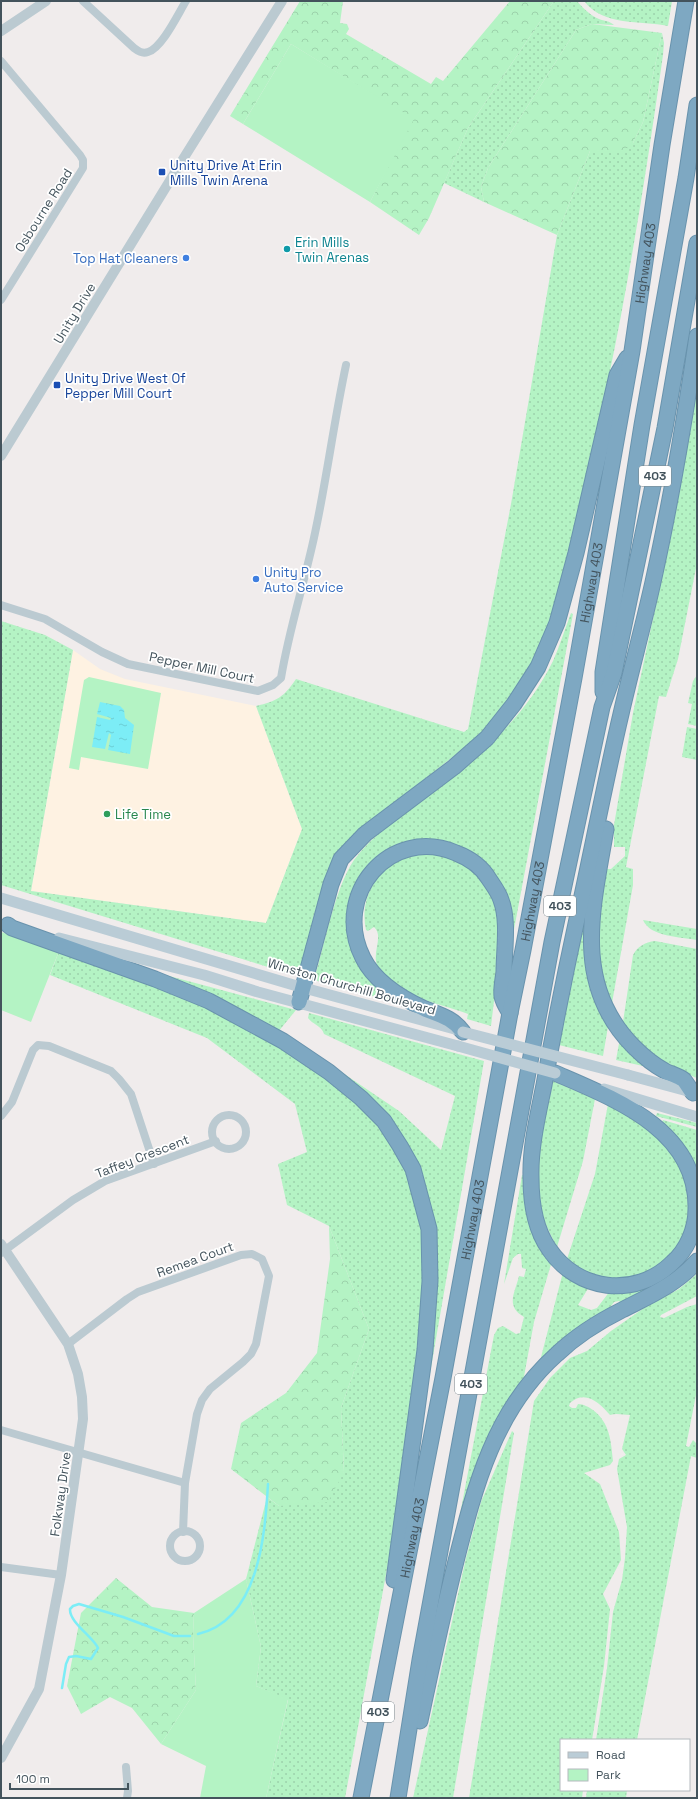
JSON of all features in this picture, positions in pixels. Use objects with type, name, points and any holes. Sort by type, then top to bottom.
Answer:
[{"type":"highway","name":"Highway 403","points":[[361,1798],[443,1378],[572,686],[632,351],[662,145],[686,1]]},
{"type":"highway","points":[[602,707],[603,672],[642,425],[686,178],[697,105]]},
{"type":"highway","name":"403","points":[[398,1798],[420,1660],[550,950],[602,707],[614,673],[664,428],[697,243]]},
{"type":"highway","points":[[555,1073],[626,1101],[671,1140],[682,1156],[694,1188],[696,1216],[692,1233],[684,1250],[665,1270],[651,1279],[626,1286],[609,1286],[579,1278],[568,1270],[548,1249],[534,1214],[530,1177],[538,1114],[557,1014],[621,713],[653,580],[674,473],[697,336]]},
{"type":"highway","points":[[299,1002],[330,884],[342,859],[365,834],[454,767],[487,738],[514,704],[538,667],[557,623],[576,553],[617,375],[632,351]]},
{"type":"highway","points":[[621,713],[618,761],[590,933],[593,966],[602,998],[623,1035],[638,1051],[653,1063],[684,1080],[695,1093]]},
{"type":"highway","points":[[463,1032],[456,1023],[395,993],[375,975],[363,959],[358,947],[353,919],[361,889],[378,865],[398,852],[421,846],[446,848],[468,858],[488,877],[501,900],[505,924],[502,997],[510,1013]]},
{"type":"highway","points":[[4,924],[154,978],[209,1001],[283,1041],[329,1072],[361,1098],[384,1121],[406,1157],[415,1176],[429,1229],[430,1282],[424,1358],[389,1612],[394,1626]]},
{"type":"highway","points":[[403,1798],[468,1513],[488,1454],[506,1417],[524,1388],[540,1370],[575,1338],[621,1311],[672,1284],[697,1262]]},
{"type":"main road","name":"Winston Churchill Boulevard","points":[[1,898],[302,987],[463,1032],[695,1093]]},
{"type":"main road","points":[[4,924],[204,975],[555,1073]]},
{"type":"main road","points":[[626,1101],[697,1117]]},
{"type":"street","points":[[1,31],[46,1]]},
{"type":"street","points":[[83,1],[134,48],[140,52],[147,53],[160,43],[186,1]]},
{"type":"street","name":"Unity Drive","points":[[1,456],[282,1]]},
{"type":"street","name":"Osbourne Road","points":[[1,61],[83,160],[83,168],[1,300]]},
{"type":"street","name":"Pepper Mill Court","points":[[1,605],[45,619],[102,652],[128,664],[258,691],[273,685],[282,678],[308,565],[318,521],[338,398],[346,365]]},
{"type":"street","points":[[1,1116],[12,1102],[33,1050],[38,1045],[49,1046],[111,1071],[120,1079],[131,1094],[154,1164]]},
{"type":"street","points":[[231,1115],[237,1117],[244,1124],[246,1129],[244,1140],[236,1147],[225,1148],[216,1142],[213,1136],[214,1126],[221,1117],[231,1115]]},
{"type":"street","name":"Taffey Crescent","points":[[2,1249],[73,1200],[105,1181],[216,1142]]},
{"type":"street","name":"Folkway Drive","points":[[1,1758],[39,1689],[61,1575],[83,1419],[82,1397],[78,1374],[68,1344],[2,1249]]},
{"type":"street","name":"Remea Court","points":[[68,1344],[126,1298],[138,1292],[241,1255],[252,1254],[262,1258],[269,1276],[256,1344],[251,1354],[210,1389],[202,1400],[185,1483],[183,1532]]},
{"type":"street","points":[[1,1430],[185,1483]]},
{"type":"street","points":[[1,1567],[61,1575]]},
{"type":"street","points":[[126,1767],[128,1791],[127,1798]]},
{"type":"shaded area","points":[[73,650],[100,669],[125,679],[256,706],[302,829],[266,923],[31,891]]},
{"type":"green space","points":[[300,1],[343,1],[340,23],[347,24],[349,29],[346,34],[431,84],[436,77],[443,81],[510,1],[554,1],[468,128],[429,218],[419,235],[370,202],[412,119],[291,44],[243,124],[230,116]]},
{"type":"green space","points":[[554,1],[577,1],[593,16],[614,25],[592,24],[576,30],[488,168],[481,187],[484,202],[444,183],[468,128]]},
{"type":"green space","points":[[584,1],[672,1],[668,26],[612,19],[592,9]]},
{"type":"green space","points":[[592,24],[662,33],[643,122],[633,143],[622,153],[590,151],[557,235],[484,202],[481,187],[488,168],[576,30]]},
{"type":"green space","points":[[662,33],[664,43],[663,55],[628,280],[606,392],[563,577],[553,613],[539,648],[520,684],[496,717],[478,737],[355,834],[326,881],[314,915],[302,967],[294,975],[1,885],[1,621],[45,635],[73,650],[31,891],[266,923],[302,829],[256,706],[275,700],[284,694],[296,679],[464,732],[468,729],[511,504],[557,235],[590,151],[633,143],[643,122]]},
{"type":"green space","points":[[291,44],[414,119],[370,202],[243,124]]},
{"type":"green space","points":[[697,375],[697,563],[678,659],[666,697],[659,696],[626,867],[633,869],[633,885],[612,1003],[604,981],[599,959],[598,925],[601,902],[606,869],[611,869],[625,856],[625,847],[614,847],[614,825],[633,713],[673,524]]},
{"type":"green space","points":[[571,613],[573,614],[510,951],[510,913],[451,845],[377,862],[350,930],[401,1004],[314,980],[341,886],[354,860],[370,841],[483,750],[514,719],[541,682],[553,661]]},
{"type":"green space","points":[[697,675],[697,726],[688,724],[692,704],[688,703],[693,681]]},
{"type":"green space","points":[[89,677],[161,693],[148,769],[81,757],[79,770],[69,768],[84,680]]},
{"type":"green space","points":[[687,727],[697,729],[697,760],[682,757]]},
{"type":"green space","points":[[429,853],[457,859],[480,875],[495,902],[499,931],[498,968],[491,1026],[467,1019],[468,1014],[418,997],[389,978],[377,965],[377,931],[374,927],[368,931],[366,930],[365,920],[365,910],[370,891],[380,875],[396,862],[408,857]]},
{"type":"green space","points":[[587,893],[586,920],[609,1021],[603,1056],[559,1045],[563,1025],[561,1025],[571,975],[573,975]]},
{"type":"green space","points":[[643,920],[697,929],[697,940],[659,933],[647,926]]},
{"type":"green space","points":[[1,932],[59,951],[31,1022],[1,1010]]},
{"type":"green space","points":[[655,941],[697,949],[697,1078],[663,1061],[652,1058],[623,1022],[633,955],[642,945]]},
{"type":"green space","points":[[59,951],[200,1003],[276,1043],[348,1094],[374,1121],[389,1140],[410,1177],[422,1221],[425,1272],[411,1411],[398,1509],[345,1798],[266,1798],[288,1700],[256,1686],[261,1647],[246,1579],[267,1497],[279,1506],[344,1472],[341,1408],[369,1329],[329,1226],[287,1205],[278,1164],[307,1152],[295,1104],[207,1038],[50,975]]},
{"type":"green space","points":[[158,973],[296,1010],[278,1032]]},
{"type":"green space","points":[[309,1013],[484,1061],[423,1414],[427,1364],[420,1175],[334,1067],[399,1111],[441,1150],[455,1096],[324,1034],[321,1029],[308,1018]]},
{"type":"green space","points":[[620,1038],[644,1063],[643,1066],[616,1060]]},
{"type":"green space","points":[[553,1081],[595,1099],[583,1161],[557,1247],[541,1211],[537,1182],[546,1101],[549,1101]]},
{"type":"green space","points":[[608,1104],[650,1129],[664,1143],[681,1167],[688,1200],[688,1217],[686,1228],[682,1239],[676,1248],[661,1263],[652,1269],[642,1274],[622,1279],[611,1279],[593,1275],[567,1259],[595,1174]]},
{"type":"green space","points":[[657,1113],[697,1123],[697,1127],[656,1116]]},
{"type":"green space","points":[[663,1120],[697,1130],[697,1182],[661,1124]]},
{"type":"green space","points":[[522,1175],[526,1177],[552,1261],[534,1322],[523,1382],[458,1525],[494,1335],[498,1328],[503,1326],[516,1334],[520,1333],[524,1317],[518,1313],[513,1304],[519,1276],[524,1277],[526,1269],[522,1268],[521,1254],[518,1254],[513,1258],[504,1284]]},
{"type":"green space","points":[[329,1226],[369,1329],[341,1408],[344,1472],[328,1502],[279,1506],[231,1469],[241,1423],[286,1393],[317,1353],[330,1259]]},
{"type":"green space","points":[[563,1272],[589,1287],[578,1305],[591,1310],[597,1308],[610,1291],[648,1285],[649,1288],[621,1303],[619,1301],[614,1302],[609,1309],[540,1361]]},
{"type":"green space","points":[[697,1274],[697,1296],[661,1315],[660,1317],[664,1318],[697,1304],[697,1390],[686,1446],[689,1447],[693,1440],[697,1444],[697,1458],[691,1456],[637,1739],[596,1739],[607,1668],[613,1612],[622,1580],[625,1558],[627,1527],[617,1469],[619,1459],[626,1455],[622,1449],[630,1415],[610,1415],[597,1402],[587,1397],[581,1397],[570,1403],[569,1406],[576,1408],[578,1404],[580,1404],[593,1410],[599,1415],[609,1433],[613,1461],[610,1465],[584,1473],[600,1484],[619,1532],[621,1560],[603,1594],[610,1609],[604,1666],[592,1739],[560,1739],[560,1791],[583,1791],[582,1798],[469,1798],[534,1401],[550,1378],[570,1358],[587,1351],[611,1331],[644,1308],[679,1289]]},
{"type":"green space","points":[[512,1431],[514,1433],[453,1798],[413,1798],[466,1558],[481,1502]]},
{"type":"green space","points":[[116,1578],[152,1607],[194,1613],[193,1634],[196,1690],[161,1744],[132,1708],[110,1697],[81,1714],[67,1686],[81,1613]]},
{"type":"green space","points":[[246,1579],[261,1647],[256,1686],[288,1699],[266,1798],[200,1798],[206,1766],[161,1744],[196,1690],[193,1634],[194,1613]]},
{"type":"green space","points":[[587,1791],[627,1791],[626,1798],[586,1798]]},
{"type":"water","points":[[100,702],[120,706],[124,710],[125,718],[134,725],[130,754],[108,750],[111,735],[109,733],[105,749],[92,747],[97,717],[110,720],[111,718],[97,714]]},
{"type":"waterway","points":[[198,1634],[218,1626],[234,1612],[246,1594],[255,1573],[261,1550],[267,1505],[268,1484]]},
{"type":"waterway","points":[[62,1688],[66,1664],[69,1657],[76,1656],[91,1659],[98,1648],[73,1619],[70,1609],[73,1606],[79,1604],[123,1617],[174,1636],[190,1636]]},
{"type":"place","name":"Unity Drive At Erin Mills Twin Arena","points":[[162,172]]},
{"type":"place","name":"Erin Mills Twin Arenas","points":[[287,249]]},
{"type":"place","name":"Top Hat Cleaners","points":[[186,258]]},
{"type":"place","name":"Unity Drive West Of Pepper Mill Court","points":[[57,385]]},
{"type":"place","name":"Unity Pro Auto Service","points":[[256,579]]},
{"type":"place","name":"Life Time","points":[[107,814]]}]
